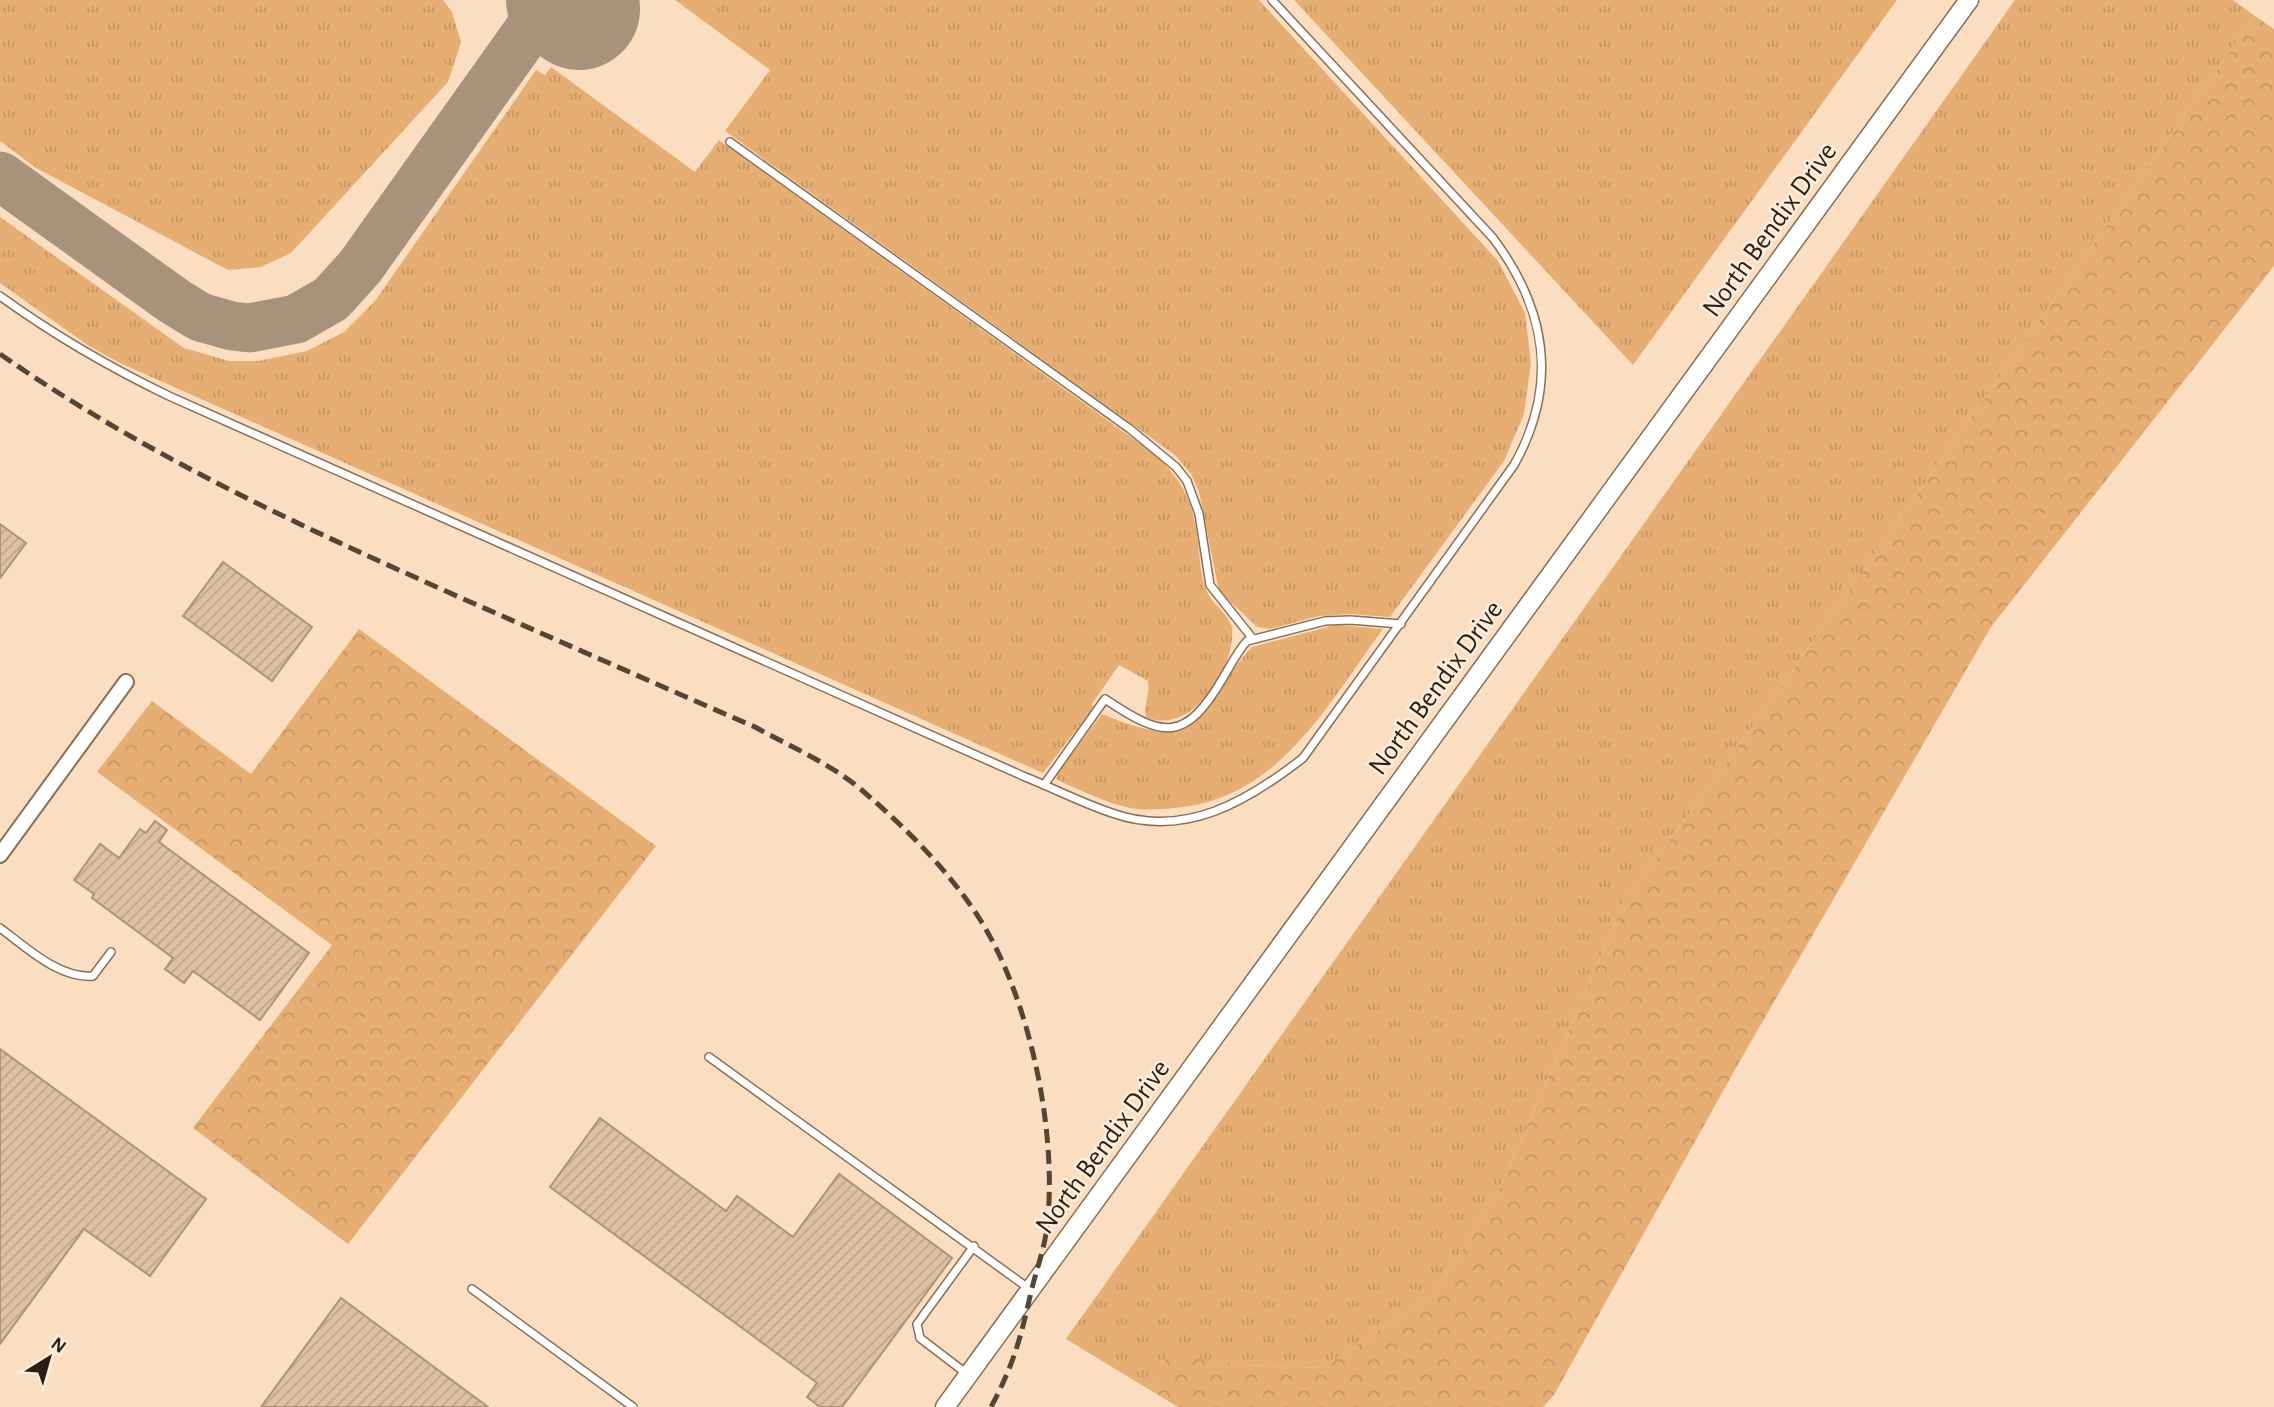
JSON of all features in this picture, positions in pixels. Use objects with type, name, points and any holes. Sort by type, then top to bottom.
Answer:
[{"type":"street","name":"North Bendix Drive","points":[[945,1407],[1969,0]]},
{"type":"street","points":[[0,855],[126,682]]},
{"type":"lane","points":[[0,296],[54,335],[100,363],[169,396],[1044,785],[1115,814],[1157,821],[1206,817],[1263,789],[1303,758],[1514,465],[1536,420],[1543,365],[1534,313],[1517,269],[1493,238],[1272,0]]},
{"type":"lane","points":[[730,142],[1137,435],[1177,467],[1195,497],[1210,585],[1253,639]]},
{"type":"lane","points":[[1044,785],[1105,699],[1147,726],[1170,729],[1182,725],[1207,704],[1240,649],[1253,639],[1325,621],[1401,624]]},
{"type":"lane","points":[[0,928],[45,960],[81,977],[93,976],[111,952]]},
{"type":"lane","points":[[709,1057],[974,1246],[1031,1290]]},
{"type":"lane","points":[[968,1375],[920,1338],[917,1324],[974,1246]]},
{"type":"lane","points":[[472,1289],[633,1407]]},
{"type":"green space","points":[[0,0],[443,0],[452,12],[461,42],[448,82],[291,253],[261,267],[228,270],[36,168],[0,141]]},
{"type":"green space","points":[[675,0],[1259,0],[1498,261],[1525,313],[1531,363],[1524,414],[1504,461],[1390,617],[1350,614],[1319,616],[1270,629],[1257,627],[1219,591],[1199,492],[1191,474],[1175,455],[725,131],[770,70]]},
{"type":"green space","points":[[1294,0],[1897,0],[1633,365]]},
{"type":"green space","points":[[2015,0],[2233,0],[2255,16],[1726,764],[1625,900],[1498,1193],[1434,1294],[1322,1368],[1243,1365],[1169,1355],[1150,1390],[1066,1339]]},
{"type":"green space","points":[[2255,16],[2274,29],[2274,266],[1991,627],[1741,1059],[1554,1395],[1543,1407],[1178,1407],[1150,1390],[1168,1354],[1243,1365],[1322,1368],[1434,1294],[1498,1193],[1625,900],[1726,764]]},
{"type":"green space","points":[[551,67],[695,172],[719,140],[1165,464],[1181,486],[1191,508],[1206,589],[1232,628],[1227,662],[1207,695],[1194,708],[1179,717],[1163,721],[1146,717],[1148,681],[1119,665],[1092,704],[1093,708],[1043,773],[120,363],[89,346],[0,283],[0,217],[184,348],[229,361],[258,361],[307,351],[344,332],[375,301],[536,70],[545,75]]},
{"type":"green space","points":[[1335,625],[1383,629],[1300,740],[1275,764],[1248,784],[1218,799],[1183,807],[1143,809],[1111,803],[1056,779],[1102,714],[1137,727],[1163,732],[1181,730],[1195,722],[1207,709],[1252,647]]},
{"type":"green space","points":[[359,629],[656,846],[348,1244],[193,1128],[332,945],[97,772],[152,701],[251,774]]},
{"type":"building","points":[[0,524],[26,543],[0,578]]},
{"type":"building","points":[[223,562],[312,627],[272,681],[183,616]]},
{"type":"building","points":[[155,821],[167,830],[159,842],[309,953],[260,1020],[193,971],[184,983],[165,969],[173,958],[92,898],[94,894],[74,880],[100,844],[119,858],[140,829],[146,833]]},
{"type":"building","points":[[0,1049],[206,1199],[150,1276],[84,1229],[0,1344]]},
{"type":"building","points":[[600,1118],[726,1211],[737,1196],[793,1237],[839,1174],[952,1258],[842,1407],[820,1407],[807,1397],[817,1383],[550,1187]]},
{"type":"building","points":[[341,1298],[488,1407],[261,1407]]},
{"type":"taxiway","points":[[0,176],[200,317],[250,328],[296,319],[331,299],[360,267],[550,0]]},
{"type":"runway","points":[[567,0],[579,9]]},
{"type":"railway","points":[[0,354],[110,424],[281,515],[459,597],[755,727],[811,756],[852,782],[927,852],[969,903],[998,953],[1014,989],[1026,1028],[1044,1110],[1049,1190],[1046,1234],[1016,1349],[991,1407]]}]
